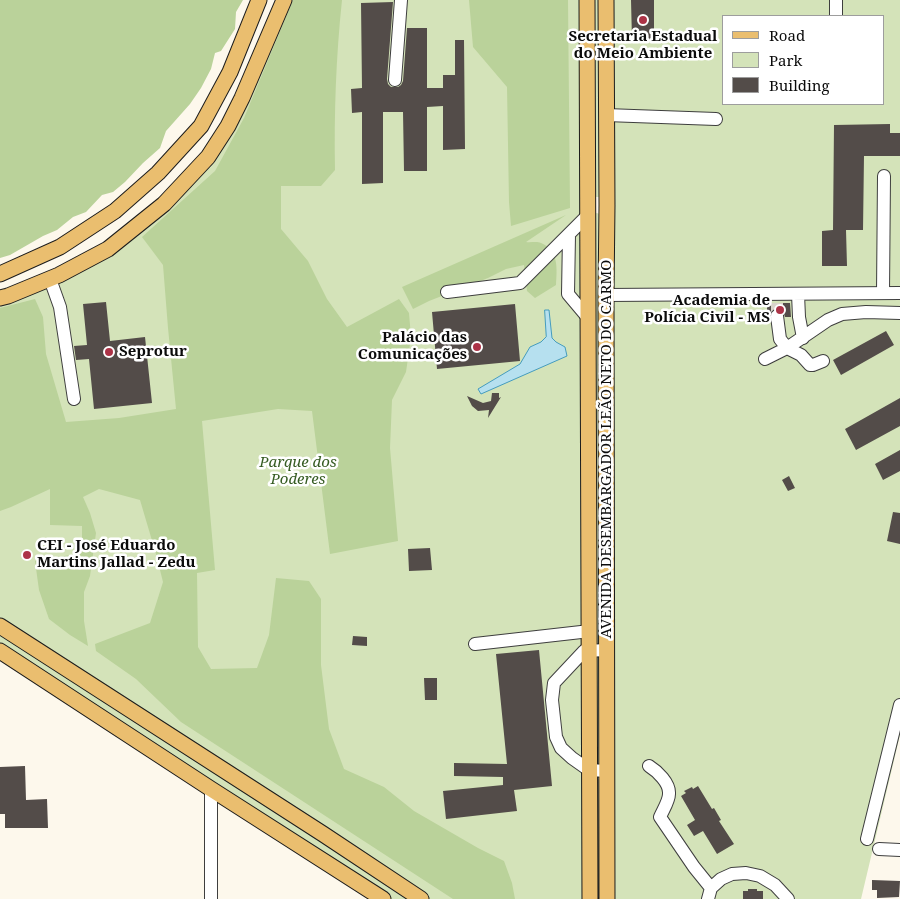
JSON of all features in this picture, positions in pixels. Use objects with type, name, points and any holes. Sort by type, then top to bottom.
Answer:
[{"type":"main road","points":[[0,274],[60,248],[114,212],[158,173],[201,126],[230,72],[259,0]]},
{"type":"main road","points":[[0,298],[59,275],[108,249],[164,204],[208,157],[228,126],[284,0]]},
{"type":"main road","name":"AVENIDA DESEMBARGADOR LEÃO NETO DO CARMO","points":[[587,0],[590,899]]},
{"type":"main road","name":"AVENIDA DESEMBARGADOR LEÃO NETO DO CARMO","points":[[606,0],[607,899]]},
{"type":"main road","points":[[588,211],[607,205]]},
{"type":"main road","points":[[0,626],[421,899]]},
{"type":"main road","points":[[0,651],[210,789],[384,899]]},
{"type":"main road","points":[[66,694],[79,677]]},
{"type":"street","points":[[395,80],[401,0]]},
{"type":"street","points":[[836,0],[836,15]]},
{"type":"street","points":[[606,115],[716,119]]},
{"type":"street","points":[[883,293],[884,176]]},
{"type":"street","points":[[447,292],[520,283],[569,235],[588,211]]},
{"type":"street","points":[[569,235],[568,294],[588,319]]},
{"type":"street","points":[[50,279],[60,307],[74,399]]},
{"type":"street","points":[[606,295],[777,298],[798,294],[900,293]]},
{"type":"street","points":[[798,294],[799,317],[803,338]]},
{"type":"street","points":[[765,359],[788,348],[828,320],[842,314],[866,312],[900,313]]},
{"type":"street","points":[[777,316],[780,339],[788,348],[801,354],[810,365],[823,361]]},
{"type":"street","points":[[475,644],[590,631]]},
{"type":"street","points":[[607,650],[584,651],[554,683],[552,700],[556,737],[561,748],[590,770],[607,771]]},
{"type":"street","points":[[867,839],[900,705]]},
{"type":"street","points":[[649,766],[656,770],[669,789],[669,795],[660,817],[709,893],[721,879],[732,874],[746,872],[760,876],[775,885],[788,899]]},
{"type":"street","points":[[210,789],[211,899]]},
{"type":"street","points":[[879,849],[900,850]]},
{"type":"green space","points":[[0,0],[243,0],[236,12],[235,29],[221,51],[215,53],[211,69],[201,88],[190,104],[166,131],[160,148],[125,182],[113,192],[102,195],[86,212],[73,217],[57,230],[10,255],[0,258]]},
{"type":"green space","name":"Parque dos Poderes","points":[[284,0],[587,0],[590,899],[421,899],[0,626],[0,298],[108,249],[208,157]]},
{"type":"green space","points":[[293,0],[342,0],[336,85],[335,170],[321,186],[281,186],[281,229],[308,261],[327,299],[347,327],[399,299],[409,313],[411,337],[406,372],[392,400],[390,448],[398,541],[330,554],[312,411],[278,409],[202,421],[215,570],[197,573],[198,647],[211,669],[257,668],[269,635],[276,578],[309,581],[321,599],[321,665],[329,729],[344,769],[384,787],[414,811],[504,861],[512,883],[515,899],[453,899],[181,722],[136,679],[96,651],[95,644],[150,623],[163,582],[140,500],[99,489],[83,497],[96,533],[90,576],[84,592],[84,621],[88,646],[49,619],[39,590],[35,561],[82,553],[82,526],[50,525],[50,489],[0,511],[0,308],[35,299],[43,317],[46,354],[66,422],[119,418],[176,409],[163,265],[142,237],[215,171],[244,118]]},
{"type":"green space","points":[[469,0],[568,0],[570,208],[511,226],[507,87],[473,47]]},
{"type":"green space","points":[[592,0],[604,0],[604,197],[592,197]]},
{"type":"green space","points":[[606,0],[900,0],[900,735],[861,899],[607,899]]},
{"type":"green space","points":[[597,213],[602,215],[603,644],[598,646],[593,644],[591,214]]},
{"type":"green space","points":[[566,215],[526,242],[539,242],[547,246],[556,261],[556,285],[535,298],[527,291],[524,265],[506,269],[413,309],[402,287]]},
{"type":"green space","points":[[0,631],[411,899],[388,899],[0,646]]},
{"type":"green space","points":[[594,653],[602,653],[600,765],[596,765]]},
{"type":"green space","points":[[596,779],[600,779],[603,899],[594,899]]},
{"type":"water","points":[[545,310],[549,310],[552,338],[565,347],[567,356],[481,394],[478,389],[520,364],[530,347],[541,342],[546,337]]},
{"type":"building","name":"Secretaria Estadual do Meio Ambiente","points":[[631,0],[654,0],[654,40],[632,40]]},
{"type":"building","points":[[393,2],[387,79],[391,87],[398,87],[403,81],[407,28],[427,28],[427,88],[443,88],[443,75],[455,75],[455,40],[464,40],[465,149],[443,150],[443,106],[427,107],[427,171],[404,171],[403,112],[383,112],[383,183],[362,184],[362,112],[352,113],[351,89],[362,88],[361,3]]},
{"type":"building","points":[[890,124],[890,133],[900,133],[900,156],[864,156],[863,230],[846,230],[847,266],[822,266],[822,231],[833,230],[834,125]]},
{"type":"building","name":"Seprotur","points":[[106,302],[110,341],[145,337],[152,403],[94,409],[89,359],[76,360],[74,346],[87,345],[83,304]]},
{"type":"building","name":"Academia de Polícia Civil - MS","points":[[767,303],[790,303],[791,317],[785,317],[783,311],[776,308],[767,316]]},
{"type":"building","name":"Palácio das Comunicações","points":[[515,304],[520,361],[437,369],[432,312]]},
{"type":"building","points":[[886,331],[894,345],[841,375],[833,360]]},
{"type":"building","points":[[492,393],[499,393],[499,398],[501,397],[488,418],[489,410],[478,411],[472,406],[467,396],[483,403],[491,401]]},
{"type":"building","points":[[900,398],[900,426],[856,450],[845,429]]},
{"type":"building","points":[[900,450],[900,471],[883,480],[875,464]]},
{"type":"building","points":[[789,476],[795,488],[788,491],[782,480]]},
{"type":"building","points":[[893,512],[900,513],[900,544],[887,541]]},
{"type":"building","points":[[430,548],[432,570],[409,571],[408,549]]},
{"type":"building","points":[[353,636],[367,637],[367,646],[352,645]]},
{"type":"building","points":[[539,650],[552,786],[514,790],[517,811],[446,819],[443,791],[503,785],[503,777],[454,776],[454,763],[507,764],[496,654]]},
{"type":"building","points":[[424,678],[437,678],[437,700],[425,700]]},
{"type":"building","points":[[25,766],[26,800],[47,799],[48,828],[5,828],[5,814],[0,814],[0,767]]},
{"type":"building","points":[[698,786],[712,809],[714,808],[721,820],[719,821],[734,844],[717,854],[703,831],[694,836],[687,825],[695,820],[681,796],[686,793],[684,791]]},
{"type":"building","points":[[872,880],[900,881],[899,897],[877,898],[877,890],[872,890]]},
{"type":"building","points":[[748,889],[763,891],[763,899],[743,899],[743,891],[748,891]]},
{"type":"tunnel","points":[[777,303],[777,316]]},
{"type":"place","name":"Secretaria Estadual do Meio Ambiente","points":[[643,20]]},
{"type":"place","name":"Academia de Polícia Civil - MS","points":[[780,310]]},
{"type":"place","name":"Palácio das Comunicações","points":[[477,347]]},
{"type":"place","name":"Seprotur","points":[[109,352]]},
{"type":"place","name":"CEI - José Eduardo Martins Jallad - Zedu","points":[[27,555]]}]
